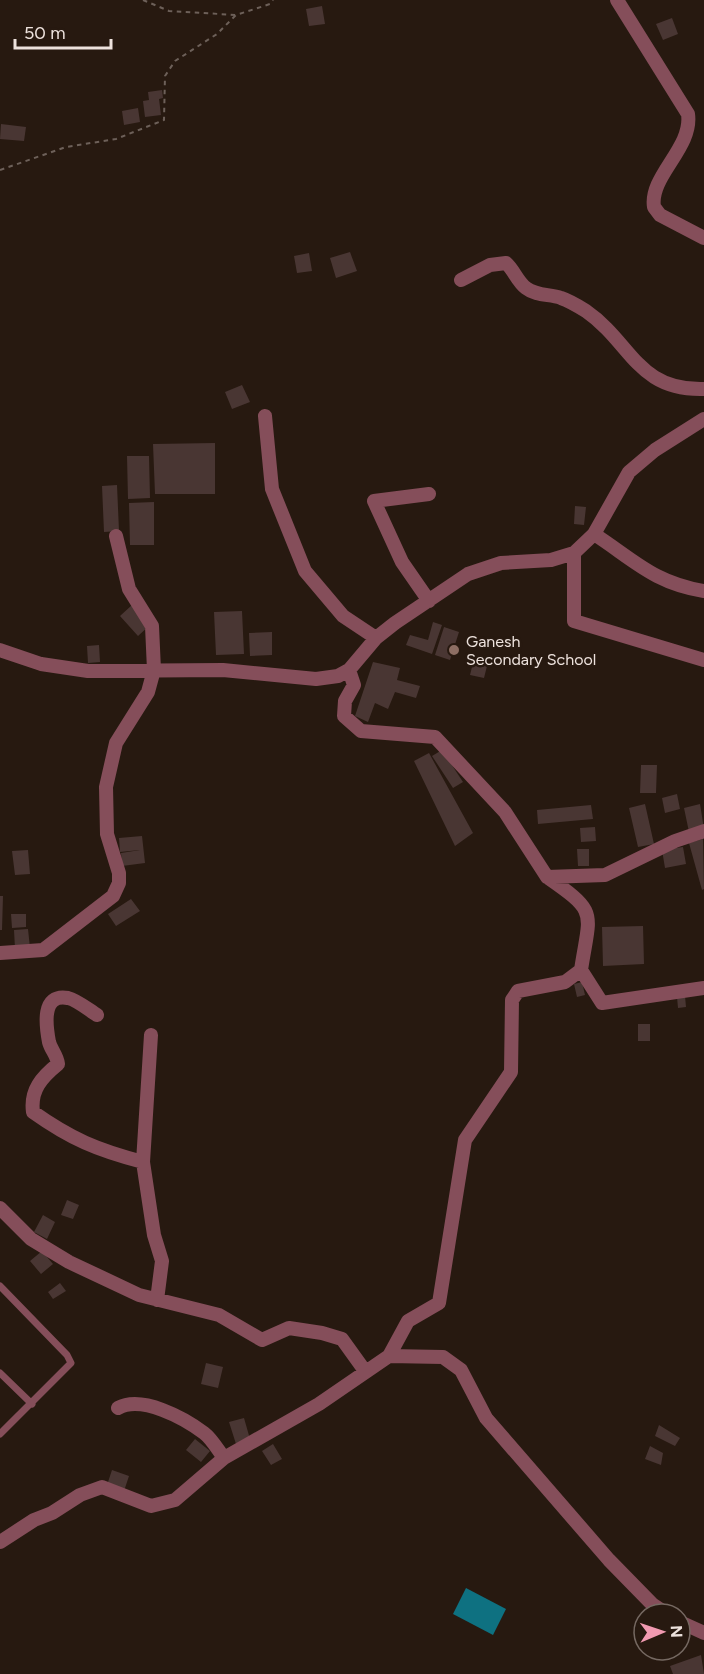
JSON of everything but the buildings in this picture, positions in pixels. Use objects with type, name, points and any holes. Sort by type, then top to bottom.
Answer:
[{"type":"street","points":[[618,0],[688,114],[688,132],[655,192],[654,207],[660,215],[704,238]]},
{"type":"street","points":[[461,280],[490,265],[506,263],[525,287],[534,292],[560,297],[588,313],[620,340],[644,372],[680,387],[704,389]]},
{"type":"street","points":[[265,416],[272,489],[305,571],[343,616],[376,638]]},
{"type":"street","points":[[0,650],[64,669],[223,669],[316,679],[338,676],[349,670],[376,638],[456,581],[484,568],[521,560],[551,560],[574,552],[594,534],[628,472],[655,450],[704,419]]},
{"type":"street","points":[[429,494],[374,501],[402,562],[429,601]]},
{"type":"street","points":[[594,534],[648,573],[677,586],[704,591]]},
{"type":"street","points":[[0,952],[43,950],[113,896],[119,883],[119,873],[106,834],[106,787],[116,743],[148,692],[154,670],[152,626],[129,589],[116,536]]},
{"type":"street","points":[[574,552],[574,621],[704,660]]},
{"type":"street","points":[[349,670],[354,686],[345,701],[344,716],[361,731],[435,737],[506,812],[547,877],[586,907],[589,918],[581,970],[602,1003],[704,988]]},
{"type":"street","points":[[547,877],[605,875],[675,841],[704,831]]},
{"type":"street","points":[[0,1542],[80,1495],[102,1487],[151,1506],[175,1500],[224,1458],[319,1404],[389,1356],[408,1321],[439,1303],[465,1140],[511,1072],[512,1000],[518,991],[565,982],[581,970]]},
{"type":"street","points":[[97,1015],[68,998],[55,999],[49,1005],[45,1021],[50,1045],[58,1064],[40,1078],[31,1101],[33,1112],[69,1137],[143,1162]]},
{"type":"street","points":[[151,1035],[143,1162],[154,1235],[162,1261],[157,1300]]},
{"type":"street","points":[[0,1208],[31,1239],[69,1262],[123,1289],[219,1315],[262,1340],[289,1328],[332,1336],[342,1340],[350,1347],[365,1371]]},
{"type":"street","points":[[389,1356],[443,1357],[461,1370],[486,1418],[609,1560],[650,1602]]},
{"type":"street","points":[[118,1408],[136,1403],[173,1415],[205,1434],[224,1458]]},
{"type":"lane","points":[[0,1286],[67,1355],[71,1363],[0,1434]]},
{"type":"lane","points":[[0,1373],[32,1404]]},
{"type":"path","points":[[143,0],[169,11],[236,15],[270,4],[273,0]]},
{"type":"path","points":[[0,170],[66,147],[116,139],[164,120],[165,76],[175,61],[217,34],[236,15]]},
{"type":"water","points":[[466,1588],[506,1609],[493,1635],[453,1614]]},
{"type":"place","name":"Ganesh Secondary School","points":[[454,650]]}]
